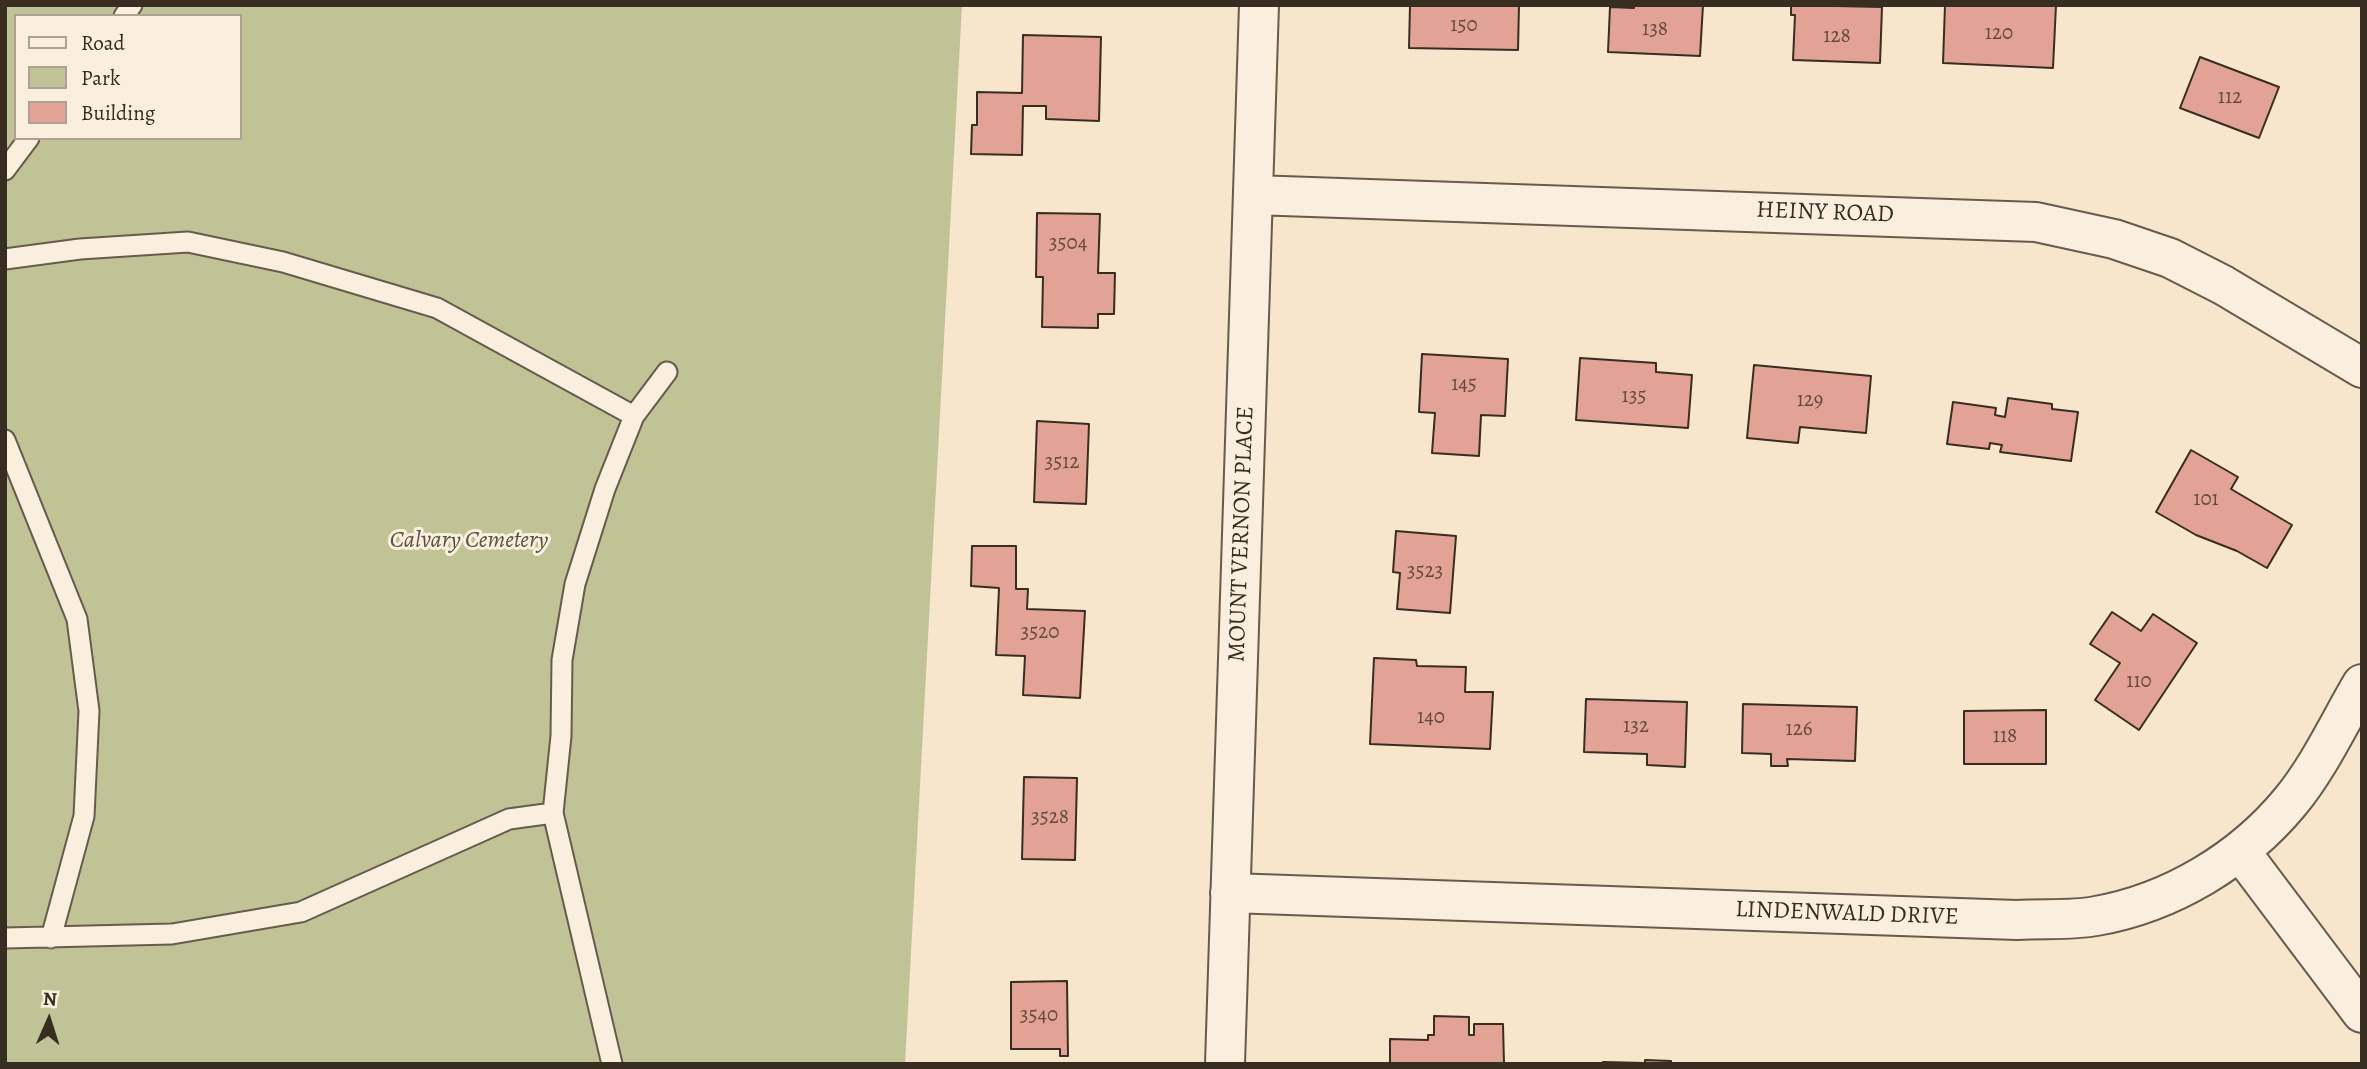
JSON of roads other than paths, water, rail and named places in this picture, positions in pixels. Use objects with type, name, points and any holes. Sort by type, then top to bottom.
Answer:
[{"type":"street","name":"MOUNT VERNON PLACE","points":[[1225,1064],[1259,5]]},
{"type":"street","name":"HEINY ROAD","points":[[1253,195],[2036,222],[2114,239],[2170,258],[2223,285],[2362,368]]},
{"type":"street","name":"LINDENWALD DRIVE","points":[[1230,893],[2017,920],[2096,916],[2135,906],[2207,874],[2240,851],[2292,800],[2312,771],[2362,684]]},
{"type":"street","points":[[2240,851],[2362,1013]]},
{"type":"lane","points":[[5,170],[28,140]]},
{"type":"lane","points":[[5,259],[80,249],[188,242],[283,262],[438,308],[634,416]]},
{"type":"lane","points":[[612,1064],[553,813],[561,736],[562,660],[575,584],[605,489],[634,416],[667,372]]},
{"type":"lane","points":[[5,440],[77,619],[89,711],[84,816],[51,938]]},
{"type":"lane","points":[[5,938],[172,934],[301,912],[509,819],[553,813]]},
{"type":"park label","name":"Calvary Cemetery","points":[[469,541]]}]
